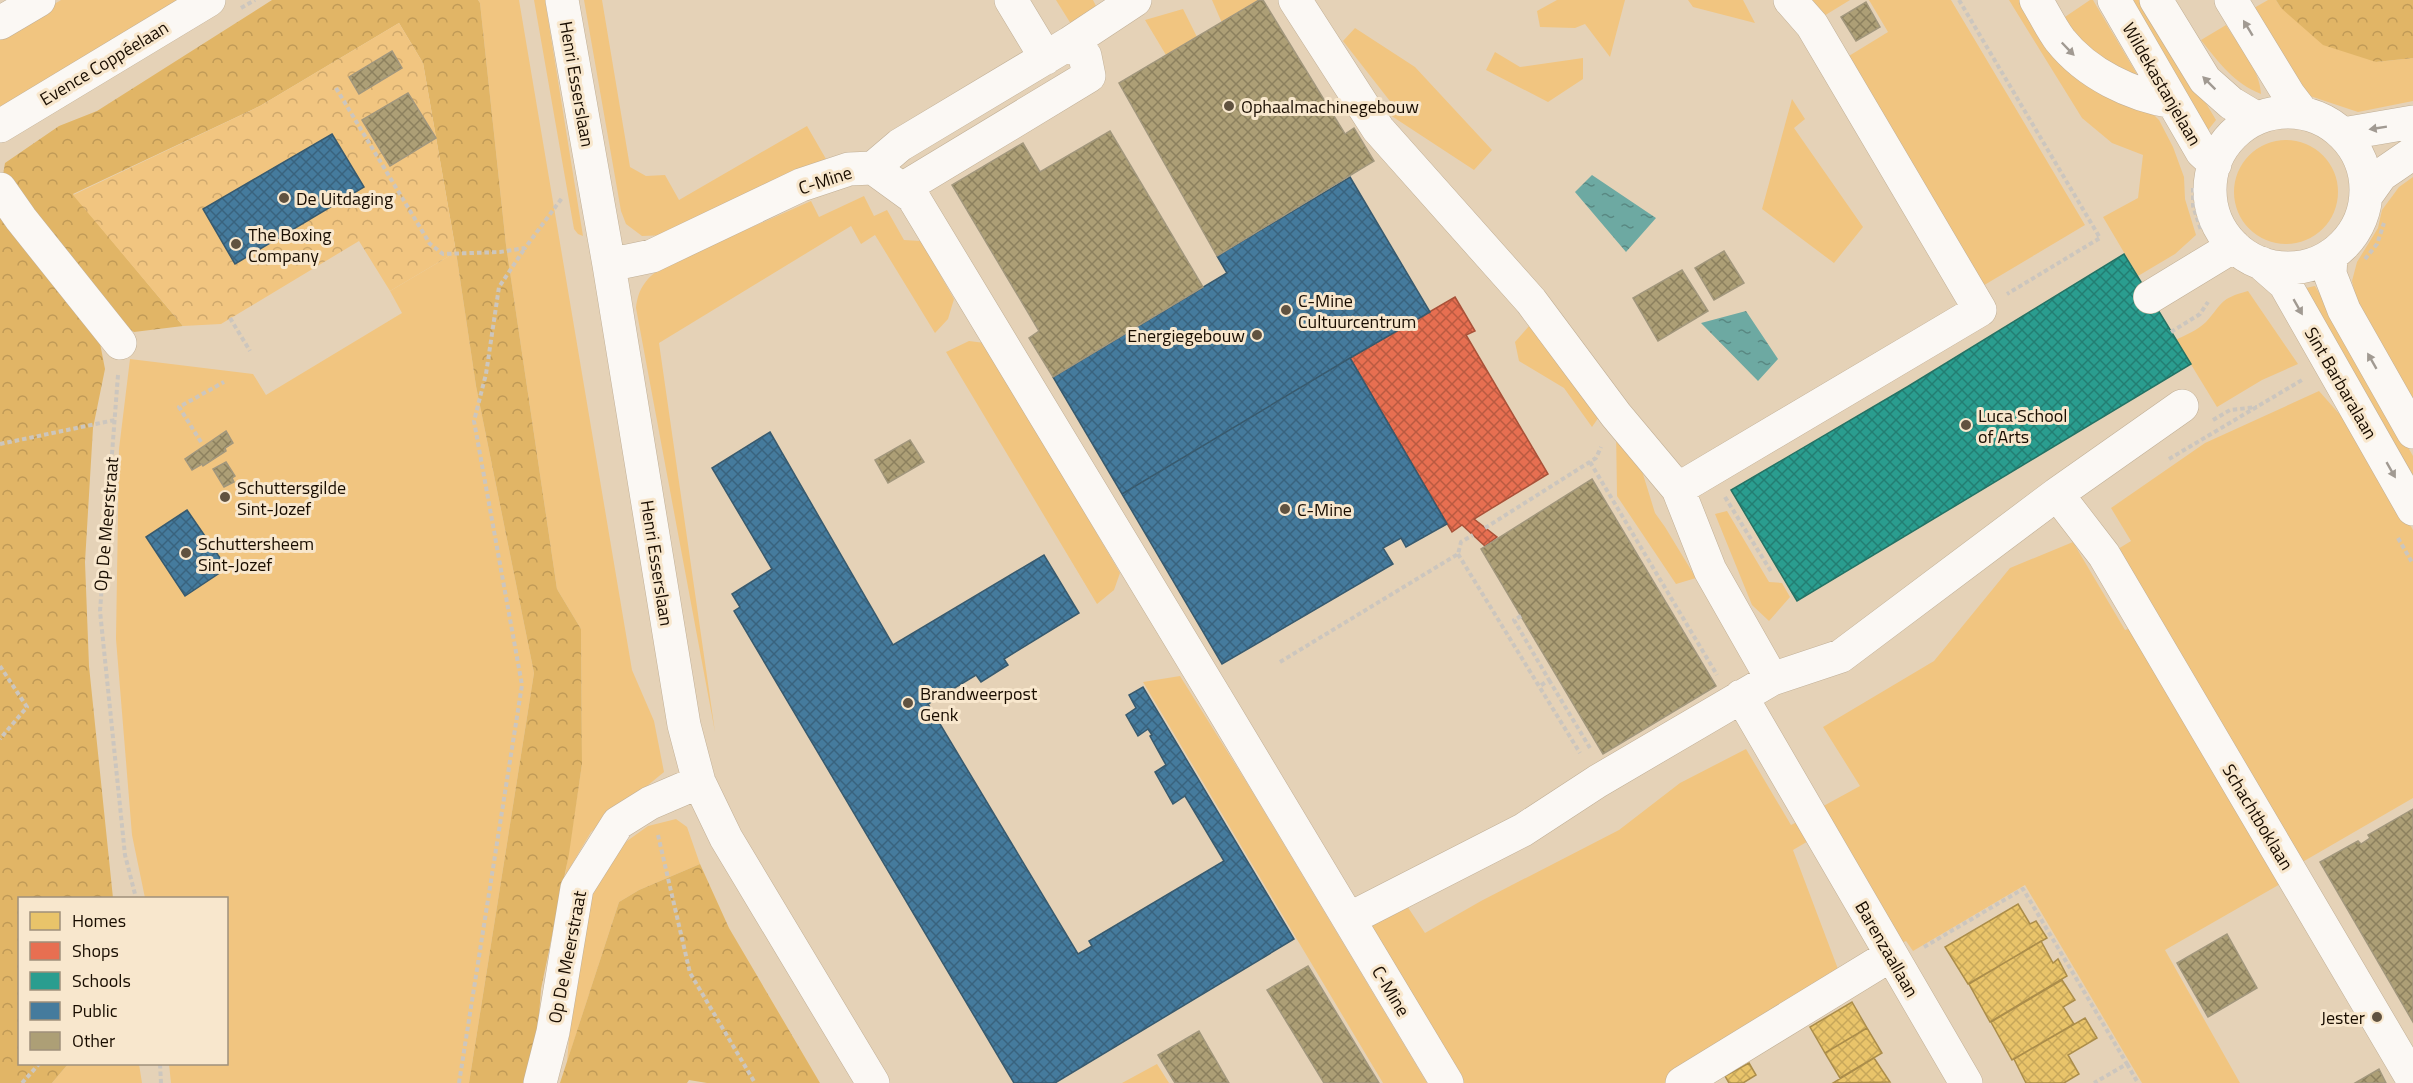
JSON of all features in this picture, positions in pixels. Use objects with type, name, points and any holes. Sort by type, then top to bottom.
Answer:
[{"type":"street","points":[[0,23],[39,0]]},
{"type":"street","name":"Evence Coppéelaan","points":[[0,126],[209,0]]},
{"type":"street","name":"Henri Esserslaan","points":[[562,0],[609,265],[684,725],[699,782],[726,838],[873,1083]]},
{"type":"street","points":[[902,189],[1089,76],[1085,56],[1058,50],[1011,0]]},
{"type":"street","points":[[1295,0],[1378,129],[1531,301],[1617,415],[1678,489],[1710,570],[1772,679]]},
{"type":"street","points":[[1678,489],[1980,310],[1812,25],[1790,0]]},
{"type":"street","points":[[2036,0],[2060,40],[2086,68],[2149,97],[2173,102]]},
{"type":"street","name":"Wildekastanjelaan","points":[[2114,0],[2202,152],[2215,164]]},
{"type":"street","name":"Wildekastanjelaan","points":[[2156,0],[2205,80],[2231,103],[2256,118]]},
{"type":"street","points":[[2231,0],[2289,95],[2302,112]]},
{"type":"street","points":[[873,168],[900,145],[1058,50],[1134,1]]},
{"type":"street","name":"Wildekastanjelaan","points":[[2370,208],[2363,170],[2352,145],[2343,134],[2318,117],[2302,112],[2289,111],[2256,118],[2234,133],[2221,149],[2211,175],[2212,207],[2221,230],[2247,255],[2293,268],[2346,260],[2348,241],[2370,208],[2381,175],[2413,153]]},
{"type":"street","points":[[2343,134],[2413,122]]},
{"type":"street","name":"C-Mine","points":[[609,265],[652,256],[801,185],[849,169],[873,168],[913,197],[1446,1083]]},
{"type":"street","points":[[0,189],[21,219],[120,343]]},
{"type":"street","points":[[2150,297],[2247,255]]},
{"type":"street","name":"Sint Barbaralaan","points":[[2247,255],[2284,284],[2413,509]]},
{"type":"street","points":[[2346,260],[2330,274],[2344,310],[2413,432]]},
{"type":"street","points":[[1349,919],[1523,830],[1598,781],[1772,679],[1842,656],[2056,494],[2182,406]]},
{"type":"street","name":"Schachtboklaan","points":[[2056,494],[2104,555],[2413,1080]]},
{"type":"street","name":"Barenzaallaan","points":[[1737,698],[1809,814],[1906,952],[1966,1083]]},
{"type":"street","name":"Op De Meerstraat","points":[[540,1083],[553,1032],[577,888],[618,823],[650,803],[699,782]]},
{"type":"street","points":[[1696,1079],[1906,952]]},
{"type":"path","points":[[1959,0],[2100,238],[1980,310]]},
{"type":"path","points":[[336,88],[430,244],[443,254],[500,252],[525,248]]},
{"type":"path","points":[[459,1083],[522,685],[474,422],[486,374],[499,287],[562,198]]},
{"type":"path","points":[[2362,248],[2370,208]]},
{"type":"path","points":[[2346,260],[2376,244],[2385,222]]},
{"type":"path","points":[[230,318],[250,351]]},
{"type":"path","name":"Op De Meerstraat","points":[[120,343],[100,610],[125,855],[136,897]]},
{"type":"path","points":[[2163,462],[2306,378]]},
{"type":"path","points":[[201,442],[179,407],[224,382]]},
{"type":"path","points":[[1485,528],[1596,458],[1617,415]]},
{"type":"path","points":[[0,444],[115,420]]},
{"type":"path","points":[[1590,462],[1737,698]]},
{"type":"path","points":[[1709,470],[1772,573]]},
{"type":"path","points":[[1280,662],[1458,554],[1461,542],[1473,535]]},
{"type":"path","points":[[1458,554],[1598,781]]},
{"type":"path","points":[[1521,616],[1514,620],[1592,752],[1599,748]]},
{"type":"path","points":[[0,666],[27,707],[0,739]]},
{"type":"path","points":[[1539,686],[1550,680]]},
{"type":"path","points":[[657,831],[690,973],[755,1083]]},
{"type":"path","points":[[1906,952],[2023,889],[2138,1083]]},
{"type":"path","points":[[2094,1083],[2127,1064]]},
{"type":"path","points":[[22,1083],[38,1065]]},
{"type":"path","points":[[160,1065],[161,1083]]},
{"type":"green space","points":[[61,0],[183,0],[0,110],[0,37]]},
{"type":"green space","points":[[272,0],[478,0],[480,3],[506,245],[557,589],[581,629],[582,764],[569,854],[541,989],[536,1056],[529,1083],[469,1083],[534,673],[476,386],[456,252],[423,63],[399,23],[260,106],[73,194],[183,326],[134,332],[107,314],[3,175],[5,163],[59,126],[97,111]]},
{"type":"green space","points":[[478,0],[519,0],[632,670],[654,721],[664,772],[591,832],[565,876],[582,764],[581,629],[557,589],[506,245]]},
{"type":"green space","points":[[534,0],[545,0],[583,236],[574,229]]},
{"type":"green space","points":[[584,0],[602,0],[630,167],[646,176],[665,175],[679,200],[807,126],[826,159],[667,235],[642,236],[626,224],[621,211]]},
{"type":"green space","points":[[1056,0],[1093,0],[1097,8],[1071,24]]},
{"type":"green space","points":[[1212,0],[1259,0],[1222,23]]},
{"type":"green space","points":[[1557,0],[1625,0],[1610,57],[1585,24],[1575,28],[1540,27],[1537,11]]},
{"type":"green space","points":[[1688,0],[1743,0],[1755,23],[1693,7]]},
{"type":"green space","points":[[1807,0],[1850,0],[1819,19]]},
{"type":"green space","points":[[1869,0],[1951,0],[2085,225],[1981,287],[1844,59],[1888,32]]},
{"type":"green space","points":[[2009,0],[2025,0],[2149,110],[2159,120],[2173,147],[2184,177],[2185,199],[2196,235],[2175,254],[2138,276],[2103,217],[2138,198],[2143,155],[2112,143],[2082,118]]},
{"type":"green space","points":[[2093,0],[2141,81],[2121,79],[2059,21]]},
{"type":"green space","points":[[2125,0],[2144,0],[2216,120],[2205,134]]},
{"type":"green space","points":[[2268,0],[2276,0],[2281,8],[2376,62],[2413,58],[2413,101],[2358,112],[2307,95],[2254,8]]},
{"type":"green space","points":[[2276,0],[2413,0],[2413,58],[2376,62],[2323,45],[2281,8]]},
{"type":"green space","points":[[1183,9],[1197,37],[1166,55],[1145,20]]},
{"type":"green space","points":[[399,23],[423,63],[456,252],[390,291],[359,241],[221,324],[183,326],[73,195],[260,106]]},
{"type":"green space","points":[[2226,25],[2253,67],[2261,94],[2235,78],[2201,40]]},
{"type":"green space","points":[[1355,28],[1415,67],[1492,150],[1474,170],[1387,113],[1393,105],[1343,41]]},
{"type":"green space","points":[[1495,52],[1520,67],[1583,58],[1583,79],[1548,102],[1486,70]]},
{"type":"green space","points":[[1792,99],[1805,119],[1794,128],[1863,227],[1834,263],[1762,209]]},
{"type":"green space","points":[[2286,140],[2306,144],[2323,155],[2334,172],[2338,192],[2334,212],[2323,229],[2306,240],[2286,244],[2266,240],[2249,229],[2238,212],[2234,192],[2238,172],[2249,155],[2266,144]]},
{"type":"green space","points":[[2413,177],[2413,423],[2385,351],[2356,297],[2352,281],[2357,262],[2378,228],[2382,210],[2399,187]]},
{"type":"green space","points":[[864,196],[874,216],[887,210],[904,240],[921,241],[954,299],[948,319],[935,333],[875,235],[861,244],[851,226],[659,343],[715,732],[636,308],[639,295],[648,279],[664,266],[811,201],[819,217]]},
{"type":"green space","points":[[0,212],[99,338],[105,369],[93,428],[85,562],[89,666],[113,897],[18,897],[18,1065],[67,1065],[52,1083],[0,1083]]},
{"type":"green space","points":[[456,252],[476,386],[534,673],[469,1083],[171,1083],[169,1065],[228,1065],[228,897],[145,897],[132,835],[116,639],[119,449],[130,359],[253,374],[266,395],[402,313],[390,291]]},
{"type":"green space","points":[[2315,286],[2413,456],[2413,490],[2297,290]]},
{"type":"green space","points":[[2248,291],[2298,364],[2262,380],[2217,407],[2176,340],[2203,325],[2227,299]]},
{"type":"green space","points":[[1536,318],[1603,411],[1592,427],[1564,388],[1519,361],[1515,342]]},
{"type":"green space","points":[[969,341],[985,343],[1120,573],[1114,590],[1097,604],[946,352]]},
{"type":"green space","points":[[2319,391],[2357,434],[2413,530],[2413,798],[2299,864],[2118,549],[2131,541],[2111,508],[2205,443]]},
{"type":"green space","points":[[1616,429],[1634,445],[1655,513],[1696,578],[1676,584],[1617,496]]},
{"type":"green space","points":[[1727,511],[1769,582],[1782,583],[1790,597],[1769,621],[1752,605],[1715,514]]},
{"type":"green space","points":[[2073,542],[2125,630],[2133,627],[2282,883],[2165,950],[2240,1083],[2142,1083],[2025,885],[1913,951],[1906,941],[1899,944],[1818,809],[1860,786],[1823,727],[1934,661],[2010,568]]},
{"type":"green space","points":[[1180,676],[1427,1083],[1383,1083],[1143,682]]},
{"type":"green space","points":[[1746,749],[1791,825],[1799,821],[1810,840],[1793,850],[1838,969],[1667,1083],[1460,1083],[1365,923],[1405,903],[1425,933],[1481,901],[1619,830],[1680,783]]},
{"type":"green space","points":[[676,819],[687,827],[700,864],[639,890],[619,902],[567,1062],[572,1004],[590,896],[604,866],[627,841],[648,826]]},
{"type":"green space","points":[[700,864],[729,928],[820,1083],[707,1083],[689,1080],[687,1083],[560,1083],[619,902],[639,890]]},
{"type":"green space","points":[[1157,1064],[1169,1083],[1122,1083]]},
{"type":"green space","points":[[67,1065],[139,1065],[142,1083],[52,1083]]},
{"type":"water","points":[[1592,175],[1656,218],[1626,252],[1575,192]]},
{"type":"water","points":[[1746,311],[1778,359],[1758,381],[1701,323]]},
{"type":"building: Homes","points":[[2018,904],[2030,924],[2036,921],[2047,938],[1968,984],[1945,947]]},
{"type":"building: Homes","points":[[2041,941],[2053,963],[2058,959],[2067,976],[1990,1022],[1969,984]]},
{"type":"building: Homes","points":[[2062,980],[2075,1000],[2063,1007],[2074,1024],[2012,1060],[1991,1022]]},
{"type":"building: Homes","points":[[1852,1002],[1867,1028],[1825,1053],[1810,1027]]},
{"type":"building: Homes","points":[[2085,1018],[2097,1038],[2068,1055],[2079,1074],[2064,1083],[2026,1083],[2014,1059]]},
{"type":"building: Homes","points":[[1867,1028],[1882,1053],[1840,1078],[1825,1053]]},
{"type":"building: Homes","points":[[1874,1058],[1890,1082],[1833,1083]]},
{"type":"building: Homes","points":[[1749,1063],[1756,1075],[1743,1083],[1729,1083],[1725,1076]]},
{"type":"building: Shops","points":[[1455,297],[1475,331],[1466,335],[1548,474],[1474,519],[1497,537],[1485,546],[1462,525],[1452,532],[1350,358]]},
{"type":"building: Schools","name":"Luca School of Arts","points":[[2124,254],[2191,364],[1797,601],[1731,490],[1907,387]]},
{"type":"building: Public","name":"De Uitdaging","points":[[332,134],[364,187],[235,264],[203,209]]},
{"type":"building: Public","name":"Energiegebouw","points":[[1350,177],[1430,312],[1122,494],[1053,377],[1227,273],[1217,256]]},
{"type":"building: Public","name":"C-Mine","points":[[1350,358],[1447,524],[1406,547],[1401,538],[1383,548],[1393,564],[1222,664],[1122,494]]},
{"type":"building: Public","points":[[770,432],[893,645],[1044,555],[1079,613],[1004,659],[1008,665],[981,682],[976,675],[928,704],[1078,954],[1092,946],[1089,941],[1224,861],[1185,796],[1173,804],[1155,772],[1166,765],[1150,736],[1152,735],[1148,729],[1138,736],[1126,715],[1136,708],[1129,695],[1143,687],[1294,939],[1055,1083],[1014,1083],[734,611],[740,607],[732,594],[772,569],[712,468]]},
{"type":"building: Public","name":"Schuttersheem Sint-Jozef","points":[[187,510],[227,568],[185,596],[146,537]]},
{"type":"building: Other","name":"Ophaalmachinegebouw","points":[[1259,0],[1263,0],[1345,134],[1354,128],[1374,161],[1217,256],[1119,83]]},
{"type":"building: Other","points":[[1866,2],[1880,27],[1856,41],[1841,17]]},
{"type":"building: Other","points":[[392,51],[402,68],[359,94],[349,77]]},
{"type":"building: Other","points":[[408,93],[436,138],[390,166],[362,120]]},
{"type":"building: Other","points":[[1110,131],[1203,287],[1053,377],[1029,338],[1039,331],[952,185],[1023,143],[1040,172]]},
{"type":"building: Other","points":[[1724,251],[1744,283],[1714,300],[1695,268]]},
{"type":"building: Other","points":[[1682,270],[1708,311],[1658,341],[1633,298]]},
{"type":"building: Other","points":[[226,431],[233,443],[225,448],[226,451],[203,466],[202,464],[192,470],[185,459]]},
{"type":"building: Other","points":[[910,440],[924,462],[888,483],[875,460]]},
{"type":"building: Other","points":[[226,462],[235,476],[232,478],[234,482],[224,487],[213,469]]},
{"type":"building: Other","points":[[1592,479],[1716,686],[1603,754],[1481,549]]},
{"type":"building: Other","name":"Jester","points":[[2413,809],[2413,1022],[2320,862],[2358,841],[2361,844],[2370,838],[2368,835]]},
{"type":"building: Other","points":[[2227,934],[2257,988],[2208,1017],[2177,963]]},
{"type":"building: Other","points":[[1308,966],[1379,1083],[1324,1083],[1267,990]]},
{"type":"building: Other","points":[[1199,1031],[1229,1083],[1175,1083],[1158,1055]]},
{"type":"building: Other","points":[[2379,1069],[2386,1083],[2355,1083]]},
{"type":"place","name":"Ophaalmachinegebouw","points":[[1229,106]]},
{"type":"place","name":"De Uitdaging","points":[[284,198]]},
{"type":"place","name":"The Boxing Company","points":[[236,244]]},
{"type":"place","name":"C-Mine Cultuurcentrum","points":[[1286,310]]},
{"type":"place","name":"Energiegebouw","points":[[1257,335]]},
{"type":"place","name":"Luca School of Arts","points":[[1966,425]]},
{"type":"place","name":"Schuttersgilde Sint-Jozef","points":[[225,497]]},
{"type":"place","name":"C-Mine","points":[[1285,509]]},
{"type":"place","name":"Schuttersheem Sint-Jozef","points":[[186,553]]},
{"type":"place","name":"Brandweerpost Genk","points":[[908,703]]},
{"type":"place","name":"Jester","points":[[2377,1017]]}]
